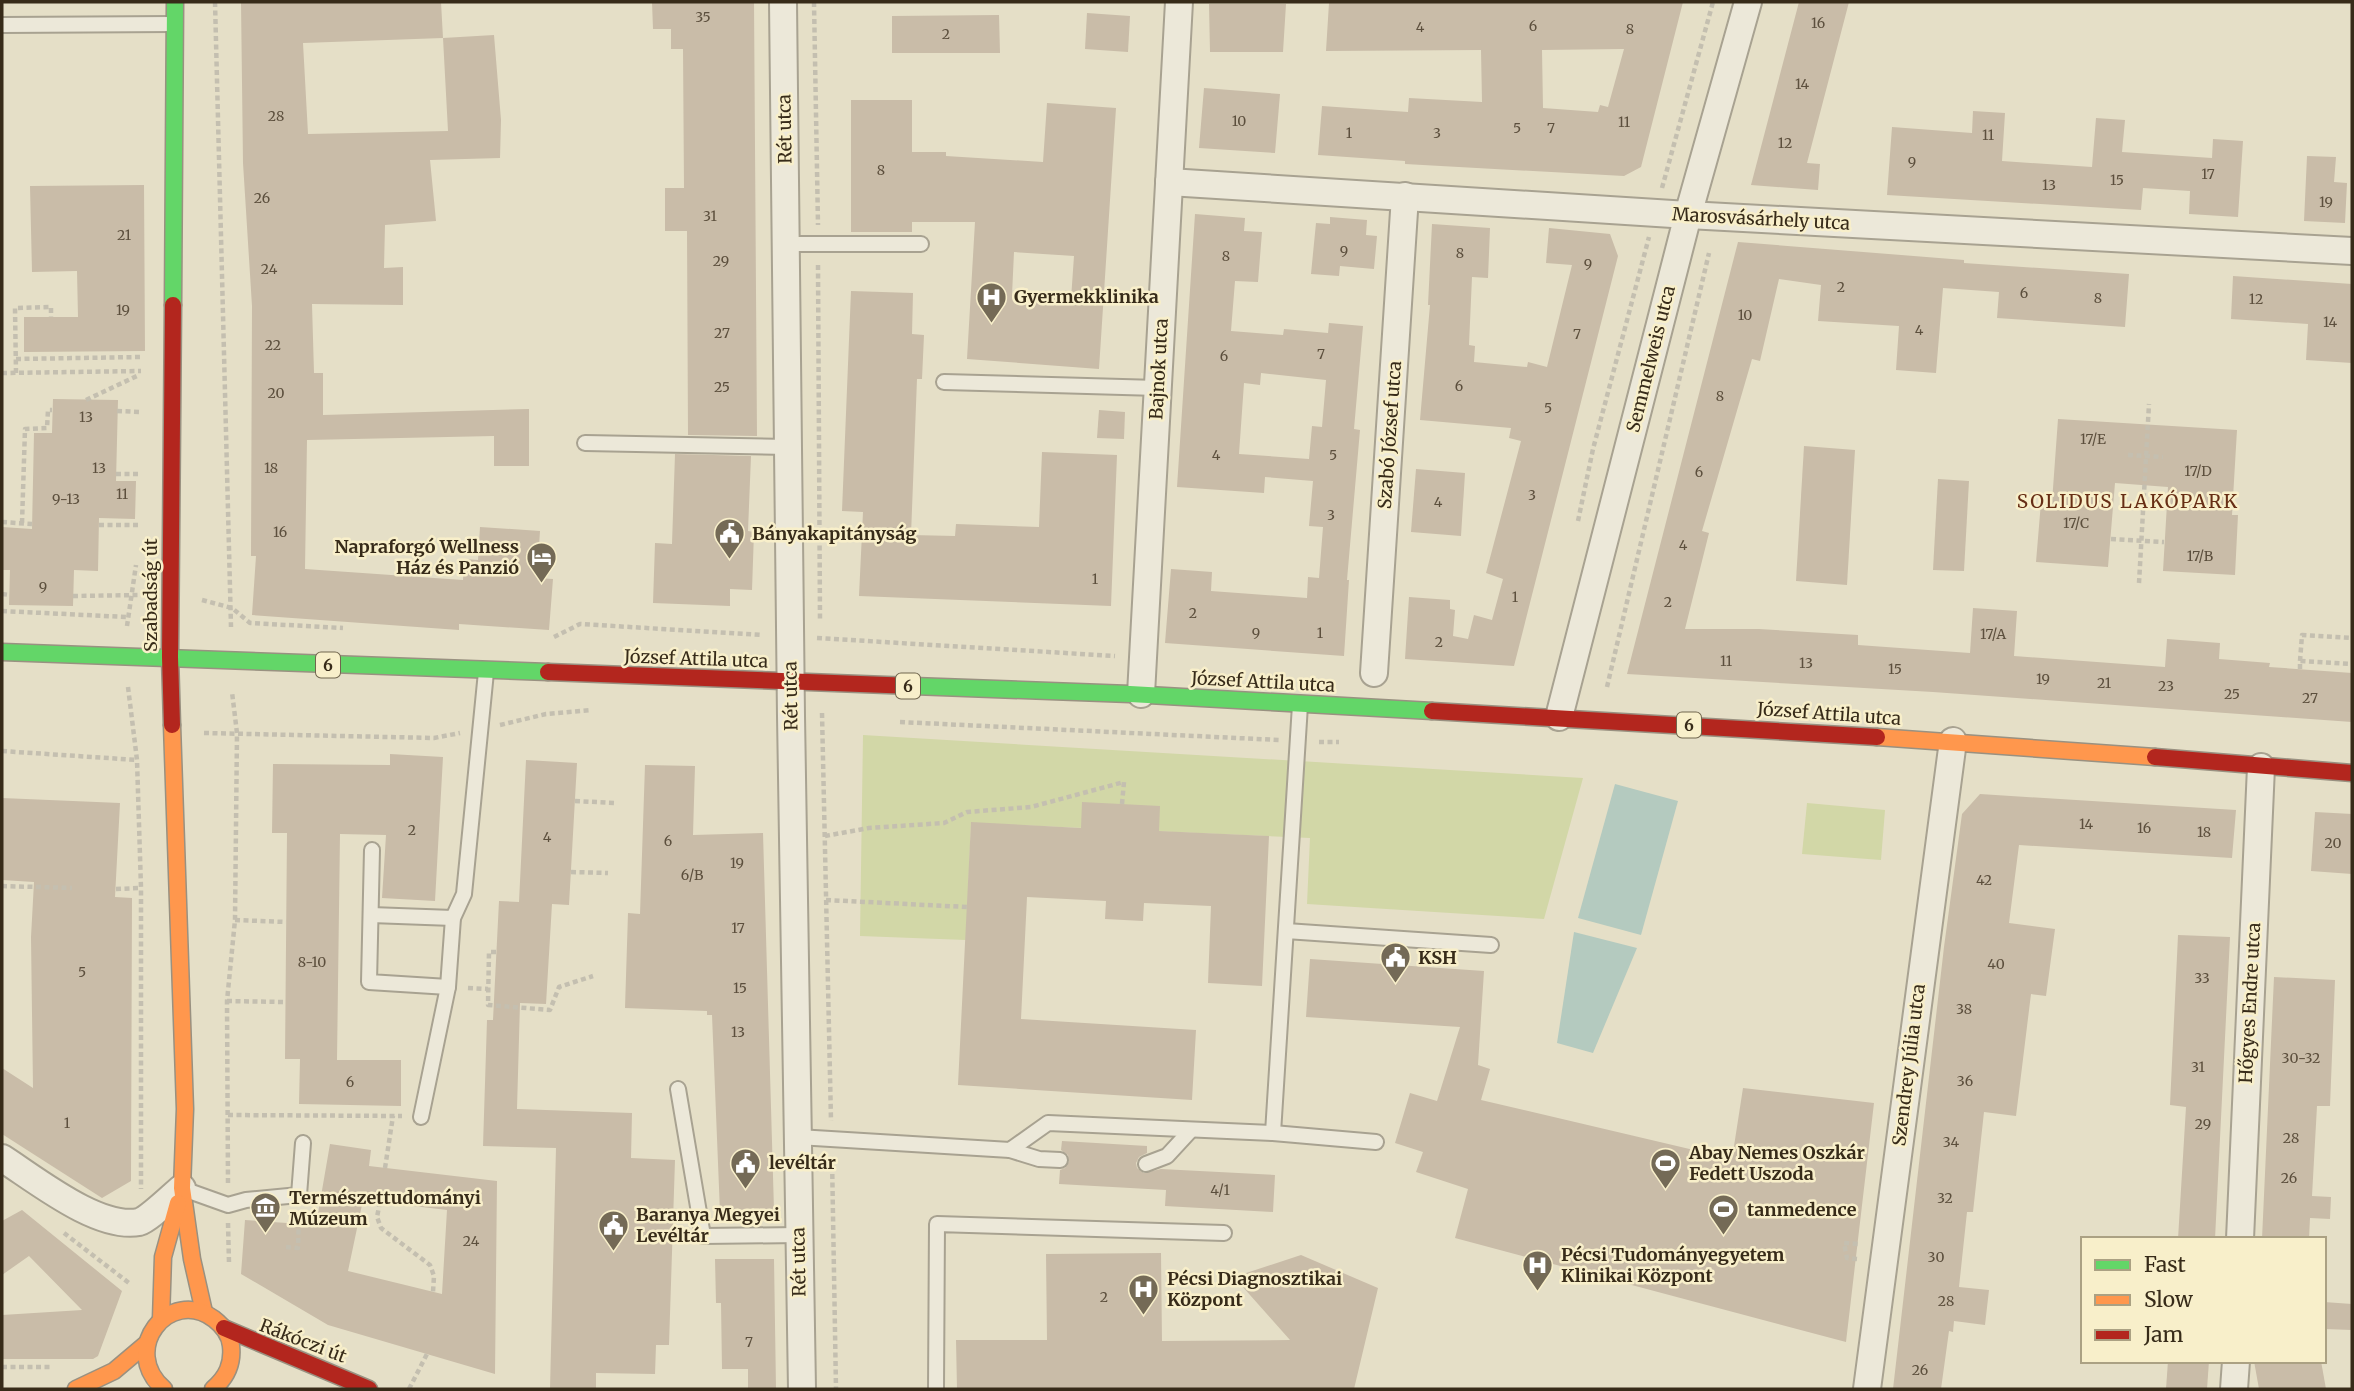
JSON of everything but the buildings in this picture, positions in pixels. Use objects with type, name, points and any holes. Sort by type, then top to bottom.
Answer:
[{"type":"main road","name":"Szabadság út","points":[[175,2],[170,657],[184,1109],[182,1188],[192,1259],[204,1312]]},
{"type":"main road","name":"6","points":[[2,652],[170,657]]},
{"type":"main road","name":"József Attila utca","points":[[170,657],[1141,694],[1953,741],[2352,773]]},
{"type":"main road","name":"Szabadság út","points":[[161,1319],[163,1256],[182,1188]]},
{"type":"main road","points":[[164,1389],[150,1373],[146,1362],[146,1344],[151,1331],[161,1319],[181,1311],[204,1312]]},
{"type":"main road","name":"Rákóczi út","points":[[204,1312],[215,1318],[224,1328],[254,1344],[338,1374],[369,1389]]},
{"type":"main road","points":[[215,1388],[229,1370],[232,1358],[232,1345],[224,1328]]},
{"type":"main road","points":[[76,1389],[108,1376],[125,1365],[146,1344]]},
{"type":"main road","points":[[215,1388],[240,1389]]},
{"type":"street","name":"Rét utca","points":[[783,2],[802,1389]]},
{"type":"street","name":"Bajnok utca","points":[[1141,694],[1179,2]]},
{"type":"street","name":"Semmelweis utca","points":[[1559,717],[1688,215],[1748,2]]},
{"type":"street","name":"Marosvásárhely utca","points":[[1169,182],[1718,217],[2352,251]]},
{"type":"street","name":"Szabó József utca","points":[[1374,673],[1405,196]]},
{"type":"street","name":"Szendrey Júlia utca","points":[[1867,1389],[1953,741]]},
{"type":"street","name":"Hőgyes Endre utca","points":[[2240,1237],[2261,767]]},
{"type":"street","points":[[2,1158],[85,1212],[121,1222],[141,1222],[182,1188]]},
{"type":"street","points":[[2234,1389],[2235,1363]]},
{"type":"lane","points":[[2,25],[175,24]]},
{"type":"lane","points":[[786,244],[921,244]]},
{"type":"lane","points":[[944,382],[1158,388]]},
{"type":"lane","points":[[585,443],[788,447]]},
{"type":"lane","points":[[421,1117],[447,987],[453,918],[464,894],[486,671]]},
{"type":"lane","points":[[1273,1133],[1300,703]]},
{"type":"lane","points":[[372,850],[369,982],[447,987]]},
{"type":"lane","points":[[371,915],[453,918]]},
{"type":"lane","points":[[1286,931],[1491,945]]},
{"type":"lane","points":[[678,1089],[703,1236],[799,1235]]},
{"type":"lane","points":[[1010,1150],[1048,1124],[1273,1133],[1376,1142]]},
{"type":"lane","points":[[1146,1164],[1167,1156],[1191,1130]]},
{"type":"lane","points":[[798,1137],[1010,1150],[1039,1159],[1060,1160]]},
{"type":"lane","points":[[182,1188],[228,1205],[246,1200],[299,1195],[303,1143]]},
{"type":"lane","points":[[936,1389],[937,1224],[1224,1233]]},
{"type":"path","points":[[1607,687],[1718,217]]},
{"type":"path","points":[[16,373],[15,308],[51,307],[51,317]]},
{"type":"path","points":[[16,359],[149,357]]},
{"type":"path","points":[[2,373],[149,371],[86,400]]},
{"type":"path","points":[[2139,583],[2149,404]]},
{"type":"path","points":[[22,523],[25,429],[47,428],[48,410],[52,410]]},
{"type":"path","points":[[117,411],[149,412]]},
{"type":"path","points":[[2128,455],[2163,457]]},
{"type":"path","points":[[24,473],[33,474]]},
{"type":"path","points":[[116,474],[144,474]]},
{"type":"path","points":[[2,522],[32,524]]},
{"type":"path","points":[[99,525],[140,526]]},
{"type":"path","points":[[2111,539],[2164,542]]},
{"type":"path","points":[[2,594],[10,594]]},
{"type":"path","points":[[73,596],[132,594]]},
{"type":"path","points":[[2,611],[127,617]]},
{"type":"path","points":[[2300,669],[2302,635],[2352,638]]},
{"type":"path","points":[[2300,661],[2352,664]]},
{"type":"path","points":[[141,1222],[141,888],[137,760],[133,730],[435,738],[546,714],[601,709]]},
{"type":"path","points":[[791,716],[822,718]]},
{"type":"path","points":[[892,722],[1352,743]]},
{"type":"path","points":[[2,751],[137,760]]},
{"type":"path","points":[[825,836],[869,828],[944,823],[967,812],[1031,807],[1124,782],[1122,804]]},
{"type":"path","points":[[575,802],[615,803]]},
{"type":"path","points":[[571,872],[608,873]]},
{"type":"path","points":[[2,886],[72,888]]},
{"type":"path","points":[[116,889],[141,888]]},
{"type":"path","points":[[826,900],[967,906]]},
{"type":"path","points":[[235,920],[286,922]]},
{"type":"path","points":[[496,952],[489,952],[488,1005],[550,1010],[559,988],[593,976]]},
{"type":"path","points":[[227,1002],[285,1002]]},
{"type":"path","points":[[228,1115],[421,1117]]},
{"type":"path","points":[[385,1168],[393,1116]]},
{"type":"path","points":[[286,1247],[298,1248],[299,1195]]},
{"type":"path","points":[[380,1202],[377,1217],[381,1228],[430,1265],[434,1276],[433,1292]]},
{"type":"path","points":[[56,1227],[133,1286],[135,1277]]},
{"type":"path","points":[[409,1388],[427,1354]]},
{"type":"path","points":[[2,1367],[64,1367]]},
{"type":"green space","points":[[863,735],[1583,778],[1544,919],[1307,904],[1310,838],[971,823],[966,940],[860,936]]},
{"type":"green space","points":[[1807,803],[1885,810],[1881,860],[1802,854]]},
{"type":"shaded area","points":[[1615,784],[1678,801],[1641,935],[1578,918]]},
{"type":"shaded area","points":[[1574,932],[1637,948],[1593,1053],[1557,1043]]},
{"type":"traffic: fast","points":[[173,305],[175,2]]},
{"type":"traffic: fast","points":[[2,652],[548,672]]},
{"type":"traffic: fast","points":[[913,686],[1130,694],[1432,711]]},
{"type":"traffic: slow","points":[[172,725],[185,1109],[182,1188],[192,1259],[204,1312]]},
{"type":"traffic: slow","points":[[1877,737],[2155,757]]},
{"type":"traffic: slow","points":[[161,1319],[163,1257],[178,1203]]},
{"type":"traffic: slow","points":[[164,1389],[151,1373],[146,1357],[148,1341],[155,1327],[167,1316],[181,1311],[197,1311],[214,1319],[229,1338],[230,1364],[222,1380],[213,1389]]},
{"type":"traffic: slow","points":[[76,1389],[114,1371],[146,1344]]},
{"type":"traffic: jam","points":[[172,725],[170,657],[173,305]]},
{"type":"traffic: jam","points":[[548,672],[913,686]]},
{"type":"traffic: jam","points":[[1432,711],[1877,737]]},
{"type":"traffic: jam","points":[[2155,757],[2352,773]]},
{"type":"traffic: jam","points":[[224,1328],[369,1389]]},
{"type":"place","name":"Gyermekklinika","points":[[991,324]]},
{"type":"place","name":"Bányakapitányság","points":[[729,561]]},
{"type":"place","name":"Napraforgó Wellness Ház és Panzió","points":[[542,584]]},
{"type":"place","name":"KSH","points":[[1395,985]]},
{"type":"place","name":"levéltár","points":[[746,1190]]},
{"type":"place","name":"Abay Nemes Oszkár Fedett Uszoda","points":[[1666,1190]]},
{"type":"place","name":"Természettudományi Múzeum","points":[[266,1235]]},
{"type":"place","name":"tanmedence","points":[[1724,1237]]},
{"type":"place","name":"Baranya Megyei Levéltár","points":[[613,1252]]},
{"type":"place","name":"Pécsi Tudományegyetem Klinikai Központ","points":[[1538,1292]]},
{"type":"place","name":"Pécsi Diagnosztikai Központ","points":[[1144,1316]]},
{"type":"district","name":"SOLIDUS LAKÓPARK","points":[[2128,501]]}]
